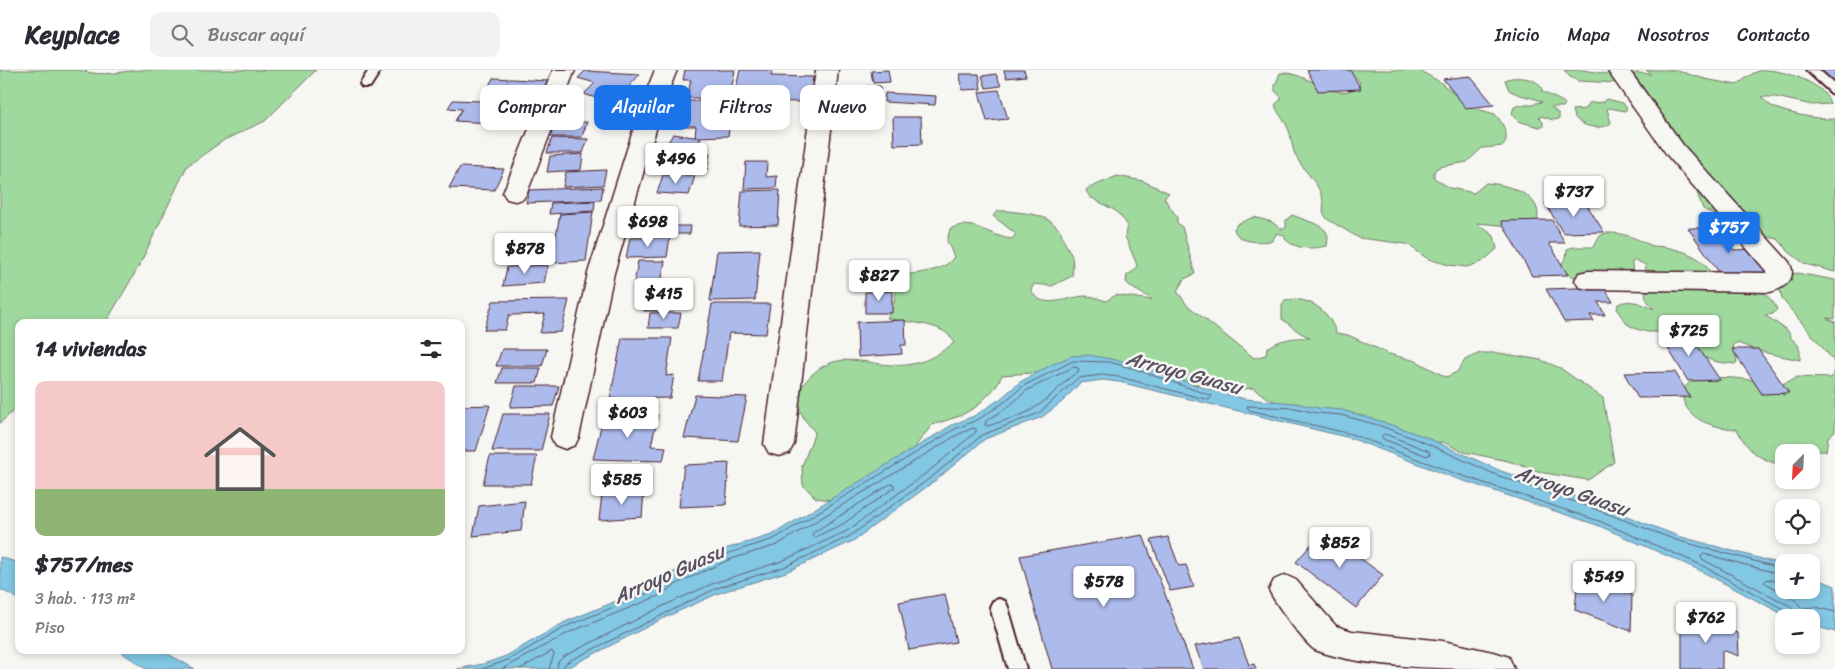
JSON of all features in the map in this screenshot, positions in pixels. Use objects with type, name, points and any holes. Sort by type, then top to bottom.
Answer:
[{"type":"street","points":[[514,193],[564,70]]},
{"type":"street","points":[[565,437],[601,273],[653,102],[666,70]]},
{"type":"street","points":[[778,444],[827,70]]},
{"type":"street","points":[[1588,280],[1770,283],[1780,276],[1780,269],[1675,150],[1618,70]]},
{"type":"street","points":[[1285,590],[1325,638],[1352,646],[1443,658],[1496,669]]},
{"type":"lane","points":[[366,84],[375,70]]},
{"type":"lane","points":[[1812,70],[1835,90]]},
{"type":"lane","points":[[998,606],[1016,669]]},
{"type":"green space","points":[[0,70],[79,70],[105,74],[143,70],[316,70],[265,121],[224,140],[187,166],[138,268],[108,319],[15,319],[15,410],[0,423]]},
{"type":"green space","points":[[1342,70],[1419,70],[1440,82],[1470,107],[1495,114],[1503,125],[1506,134],[1503,146],[1482,148],[1467,162],[1437,168],[1434,172],[1434,178],[1450,188],[1474,193],[1486,183],[1505,186],[1523,193],[1536,206],[1538,214],[1536,224],[1521,227],[1477,223],[1494,236],[1497,249],[1482,262],[1467,267],[1449,265],[1428,259],[1407,244],[1359,238],[1327,219],[1323,212],[1322,197],[1316,184],[1296,156],[1289,130],[1276,108],[1275,105],[1282,98],[1275,91],[1275,86],[1280,73],[1301,77],[1333,90],[1343,92],[1352,90],[1360,83],[1356,77]]},
{"type":"green space","points":[[1564,70],[1583,70],[1614,75],[1618,83],[1578,81],[1570,77]]},
{"type":"green space","points":[[1646,70],[1675,70],[1705,79],[1737,85],[1756,72],[1771,70],[1805,80],[1826,95],[1830,104],[1812,105],[1776,97],[1761,97],[1770,105],[1783,111],[1812,117],[1835,119],[1835,272],[1805,264],[1789,252],[1778,239],[1759,235],[1739,227],[1703,209],[1694,185],[1626,78],[1636,73],[1651,74]]},
{"type":"green space","points":[[1511,78],[1533,80],[1540,85],[1541,91],[1563,102],[1565,104],[1563,107],[1551,107],[1559,114],[1559,119],[1553,120],[1541,116],[1539,118],[1543,122],[1543,127],[1518,121],[1512,113],[1514,107],[1542,102],[1509,90],[1505,80]]},
{"type":"green space","points":[[1607,99],[1623,103],[1627,109],[1625,111],[1607,109],[1611,123],[1606,126],[1588,126],[1582,124],[1574,116],[1572,110],[1586,109],[1589,103],[1604,102]]},
{"type":"green space","points":[[1117,176],[1143,181],[1169,193],[1164,198],[1177,217],[1177,223],[1182,227],[1195,274],[1184,279],[1177,291],[1187,305],[1254,358],[1266,355],[1267,348],[1277,342],[1293,338],[1310,338],[1282,319],[1282,306],[1285,300],[1294,299],[1317,306],[1333,325],[1336,333],[1348,335],[1389,354],[1416,361],[1446,377],[1457,372],[1465,360],[1480,353],[1499,353],[1541,360],[1560,368],[1603,398],[1614,462],[1588,480],[1544,473],[1508,461],[1464,452],[1443,442],[1428,443],[1283,404],[1269,399],[1253,388],[1228,391],[1181,381],[1046,372],[1002,375],[996,387],[976,407],[960,416],[932,425],[910,453],[848,502],[816,498],[803,485],[802,466],[815,432],[806,422],[798,404],[798,398],[803,385],[816,371],[830,363],[844,360],[904,365],[929,359],[954,343],[950,336],[935,327],[887,318],[894,302],[899,276],[937,269],[954,257],[947,241],[950,229],[958,226],[973,226],[1004,238],[1012,239],[1016,234],[993,216],[997,211],[1010,211],[1039,216],[1058,227],[1071,255],[1073,266],[1072,276],[1052,286],[1034,284],[1031,290],[1036,297],[1048,302],[1086,296],[1106,301],[1116,295],[1152,300],[1126,282],[1127,275],[1134,271],[1137,265],[1125,236],[1127,224],[1116,211],[1090,197],[1086,191]]},
{"type":"green space","points":[[1292,215],[1319,225],[1326,231],[1328,237],[1327,246],[1316,248],[1299,247],[1289,243],[1285,236],[1277,233],[1272,241],[1244,240],[1236,234],[1234,229],[1237,224],[1254,217],[1272,222],[1281,229],[1286,228],[1286,220]]},
{"type":"green space","points":[[1605,233],[1623,235],[1652,246],[1685,252],[1703,263],[1710,273],[1739,281],[1765,294],[1777,309],[1773,314],[1765,315],[1788,331],[1791,338],[1798,345],[1800,360],[1766,353],[1737,343],[1733,344],[1737,362],[1735,364],[1717,362],[1697,355],[1667,332],[1648,332],[1627,324],[1617,310],[1618,304],[1632,302],[1654,309],[1645,294],[1653,286],[1645,270],[1646,265],[1635,260],[1632,262],[1633,276],[1596,280],[1577,278],[1569,275],[1562,269],[1567,249],[1593,247],[1600,236]]},
{"type":"green space","points":[[1797,273],[1835,280],[1835,319],[1826,318],[1835,322],[1835,371],[1833,360],[1782,299],[1779,287],[1784,277]]},
{"type":"green space","points":[[1835,371],[1835,431],[1828,437],[1826,451],[1820,451],[1820,444],[1775,444],[1775,463],[1768,461],[1750,449],[1737,429],[1713,425],[1697,418],[1686,407],[1683,399],[1683,392],[1687,385],[1702,379],[1737,378],[1758,381],[1768,384],[1784,396],[1782,392],[1784,383],[1797,377],[1831,378]]},
{"type":"water","points":[[1088,355],[1133,363],[1201,387],[1245,399],[1295,403],[1318,408],[1342,410],[1380,421],[1423,436],[1501,471],[1588,501],[1678,536],[1775,563],[1775,599],[1820,599],[1820,580],[1835,586],[1835,632],[1820,628],[1820,609],[1775,610],[1697,569],[1597,525],[1455,478],[1350,438],[1119,382],[1103,380],[1080,383],[1063,401],[1042,417],[985,439],[936,480],[853,541],[786,572],[719,593],[668,616],[565,669],[457,669],[483,664],[506,656],[565,622],[651,587],[674,572],[728,548],[772,535],[952,425],[976,415],[1000,399],[1020,382],[1071,356]]},
{"type":"water","points":[[0,557],[15,562],[15,597],[0,589]]},
{"type":"water","points":[[124,654],[168,654],[195,669],[146,669]]},
{"type":"building","points":[[685,70],[735,70],[732,85],[701,85],[701,98],[691,98],[691,80],[683,80]]},
{"type":"building","points":[[740,70],[772,70],[771,76],[813,77],[812,85],[800,85],[800,102],[790,102],[790,85],[737,85]]},
{"type":"building","points":[[888,70],[890,82],[873,83],[871,71]]},
{"type":"building","points":[[1004,70],[1024,70],[1026,76],[1006,78]]},
{"type":"building","points":[[1307,70],[1350,70],[1361,89],[1318,91]]},
{"type":"building","points":[[1818,70],[1835,70],[1835,83]]},
{"type":"building","points":[[585,71],[640,74],[630,85],[594,85],[594,97],[584,94],[595,83],[578,78]]},
{"type":"building","points":[[960,74],[979,74],[981,89],[962,90]]},
{"type":"building","points":[[996,74],[1001,86],[986,88],[982,76]]},
{"type":"building","points":[[1470,76],[1494,105],[1466,108],[1443,79]]},
{"type":"building","points":[[493,78],[548,81],[546,85],[489,85]]},
{"type":"building","points":[[999,90],[1008,119],[987,121],[979,92]]},
{"type":"building","points":[[885,93],[936,96],[935,105],[885,102]]},
{"type":"building","points":[[453,100],[480,101],[480,122],[455,121],[462,109],[448,108]]},
{"type":"building","points":[[691,101],[701,101],[701,130],[729,130],[728,136],[695,137],[696,126],[691,126]]},
{"type":"building","points":[[893,117],[921,117],[922,144],[894,145]]},
{"type":"building","points":[[584,122],[587,122],[582,137],[550,137],[553,130],[584,130]]},
{"type":"building","points":[[673,134],[701,138],[684,169],[655,164]]},
{"type":"building","points":[[552,138],[588,139],[583,153],[547,153]]},
{"type":"building","points":[[695,153],[710,153],[707,170],[692,170]]},
{"type":"building","points":[[583,154],[581,170],[547,172],[550,156]]},
{"type":"building","points":[[746,162],[767,162],[766,177],[777,176],[776,188],[744,189]]},
{"type":"building","points":[[460,167],[504,169],[494,190],[449,188]]},
{"type":"building","points":[[606,170],[603,185],[563,187],[566,172]]},
{"type":"building","points":[[663,175],[695,176],[689,195],[657,193]]},
{"type":"building","points":[[603,187],[601,200],[526,203],[529,190]]},
{"type":"building","points":[[780,190],[778,225],[739,226],[742,191]]},
{"type":"building","points":[[595,201],[594,211],[549,214],[551,203]]},
{"type":"building","points":[[1585,202],[1604,232],[1563,233],[1545,203]]},
{"type":"building","points":[[593,212],[586,261],[551,263],[560,214]]},
{"type":"building","points":[[654,214],[674,214],[672,226],[691,226],[690,234],[651,234]]},
{"type":"building","points":[[1552,220],[1565,243],[1549,243],[1568,275],[1532,276],[1501,221]]},
{"type":"building","points":[[1688,228],[1718,228],[1734,250],[1756,249],[1774,273],[1721,275]]},
{"type":"building","points":[[670,237],[667,257],[626,258],[630,238]]},
{"type":"building","points":[[760,250],[755,300],[710,301],[717,251]]},
{"type":"building","points":[[638,261],[665,261],[660,290],[633,290]]},
{"type":"building","points":[[548,265],[544,283],[503,286],[507,267]]},
{"type":"building","points":[[1604,287],[1613,302],[1598,302],[1605,315],[1590,315],[1594,321],[1564,322],[1546,289]]},
{"type":"building","points":[[647,291],[669,291],[666,311],[644,311]]},
{"type":"building","points":[[892,291],[892,313],[865,313],[865,292]]},
{"type":"building","points":[[569,300],[561,332],[540,333],[545,314],[509,315],[505,330],[484,330],[493,301]]},
{"type":"building","points":[[712,304],[770,304],[766,334],[729,333],[722,381],[698,381]]},
{"type":"building","points":[[650,313],[681,313],[678,328],[648,328]]},
{"type":"building","points":[[905,320],[906,345],[901,345],[902,354],[858,357],[857,322]]},
{"type":"building","points":[[1658,332],[1688,332],[1720,380],[1688,381]]},
{"type":"building","points":[[622,338],[672,338],[666,376],[674,375],[670,398],[610,399]]},
{"type":"building","points":[[502,349],[547,349],[542,366],[496,366]]},
{"type":"building","points":[[1732,349],[1758,349],[1789,393],[1762,394]]},
{"type":"building","points":[[502,368],[541,368],[537,383],[497,383]]},
{"type":"building","points":[[1675,372],[1690,397],[1638,398],[1624,373]]},
{"type":"building","points":[[516,386],[559,386],[553,406],[510,407]]},
{"type":"building","points":[[695,395],[747,397],[738,441],[684,438]]},
{"type":"building","points":[[490,405],[476,451],[465,451],[465,406]]},
{"type":"building","points":[[503,414],[550,414],[541,451],[492,451]]},
{"type":"building","points":[[604,414],[658,415],[651,446],[666,447],[663,461],[593,459]]},
{"type":"building","points":[[490,456],[537,456],[531,484],[483,484]]},
{"type":"building","points":[[729,463],[726,505],[679,507],[684,465]]},
{"type":"building","points":[[644,491],[642,517],[599,520],[602,494]]},
{"type":"building","points":[[525,501],[521,531],[473,536],[479,506]]},
{"type":"building","points":[[1323,531],[1383,575],[1356,608],[1296,562]]},
{"type":"building","points":[[1143,535],[1193,669],[1052,669],[1020,556]]},
{"type":"building","points":[[1168,537],[1179,566],[1186,565],[1194,587],[1170,591],[1151,540]]},
{"type":"building","points":[[1578,576],[1632,595],[1631,631],[1575,610]]},
{"type":"building","points":[[945,594],[956,642],[909,650],[899,602]]},
{"type":"building","points":[[1682,613],[1738,633],[1739,656],[1722,650],[1722,669],[1682,669]]},
{"type":"building","points":[[1239,638],[1249,665],[1254,664],[1256,669],[1204,669],[1195,646]]},
{"type":"water label","name":"Arroyo Guasu","points":[[1184,373]]},
{"type":"water label","name":"Arroyo Guasu","points":[[1572,491]]},
{"type":"water label","name":"Arroyo Guasu","points":[[669,574]]}]
